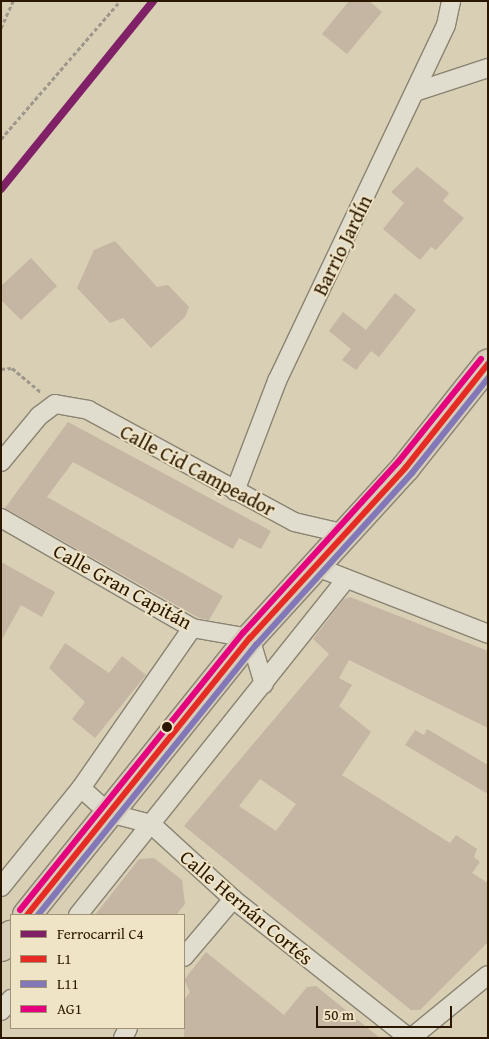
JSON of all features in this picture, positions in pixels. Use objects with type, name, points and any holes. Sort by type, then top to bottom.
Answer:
[{"type":"main road","points":[[28,914],[250,638],[342,533],[406,467],[488,364]]},
{"type":"main road","points":[[1,947],[10,936]]},
{"type":"street","name":"Barrio Jardín","points":[[235,491],[277,380],[446,25],[451,1]]},
{"type":"street","points":[[415,92],[488,68]]},
{"type":"street","points":[[1,462],[39,416],[55,404]]},
{"type":"street","name":"Calle Cid Campeador","points":[[55,404],[88,410],[294,522],[342,533]]},
{"type":"street","name":"Calle Gran Capitán","points":[[1,518],[192,628],[250,638]]},
{"type":"street","points":[[314,566],[345,581],[488,634]]},
{"type":"street","points":[[79,914],[345,581]]},
{"type":"street","points":[[1,886],[81,788],[192,628]]},
{"type":"street","points":[[250,638],[264,684]]},
{"type":"street","name":"Calle Hernán Cortés","points":[[81,788],[109,813],[150,824],[233,899],[410,1038]]},
{"type":"street","points":[[185,956],[233,899]]},
{"type":"street","points":[[410,1038],[488,975]]},
{"type":"street","points":[[1,1011],[10,1000]]},
{"type":"path","points":[[1,28],[13,1]]},
{"type":"path","points":[[1,139],[120,1]]},
{"type":"path","points":[[1,368],[12,368],[55,404]]},
{"type":"building","points":[[349,1],[369,1],[382,12],[347,54],[322,34]]},
{"type":"building","points":[[417,167],[449,193],[443,201],[464,218],[436,250],[431,247],[420,260],[383,229],[404,203],[391,192]]},
{"type":"building","points":[[115,241],[157,287],[168,285],[189,307],[185,317],[151,348],[123,318],[110,323],[77,288],[94,250]]},
{"type":"building","points":[[31,258],[57,286],[21,320],[1,300],[1,286]]},
{"type":"building","points":[[395,293],[416,310],[379,357],[371,351],[356,370],[342,360],[351,349],[329,331],[343,312],[366,330]]},
{"type":"building","points":[[68,422],[271,531],[261,549],[239,538],[233,549],[73,462],[47,497],[223,596],[209,620],[199,618],[5,508]]},
{"type":"building","points":[[1,562],[55,592],[42,617],[21,605],[1,641]]},
{"type":"building","points":[[350,597],[488,651],[488,728],[349,660],[339,678],[352,685],[339,706],[371,732],[342,775],[450,843],[456,835],[477,849],[474,857],[480,862],[472,873],[488,883],[488,942],[420,1010],[411,1010],[184,826],[329,654],[313,639],[344,599]],"holes":[[[260,779],[296,804],[276,831],[239,806]]]},
{"type":"building","points":[[65,643],[109,673],[122,656],[146,675],[95,738],[72,719],[85,702],[49,668]]},
{"type":"building","points":[[427,729],[488,765],[488,794],[405,745],[415,730],[424,735]]},
{"type":"building","points":[[154,858],[182,880],[185,904],[177,914],[96,914],[139,859]]},
{"type":"building","points":[[206,952],[284,1015],[307,987],[316,986],[380,1038],[184,1038],[185,999],[190,992],[185,979]]},
{"type":"rail line","name":"C4","points":[[1,189],[153,1]]},
{"type":"transit line","name":"AG1","points":[[20,910],[243,633],[399,461],[481,359]]},
{"type":"transit line","name":"L1","points":[[28,914],[250,638],[406,467],[488,364]]},
{"type":"transit line","name":"L11","points":[[39,914],[257,644],[412,473],[488,378]]}]
